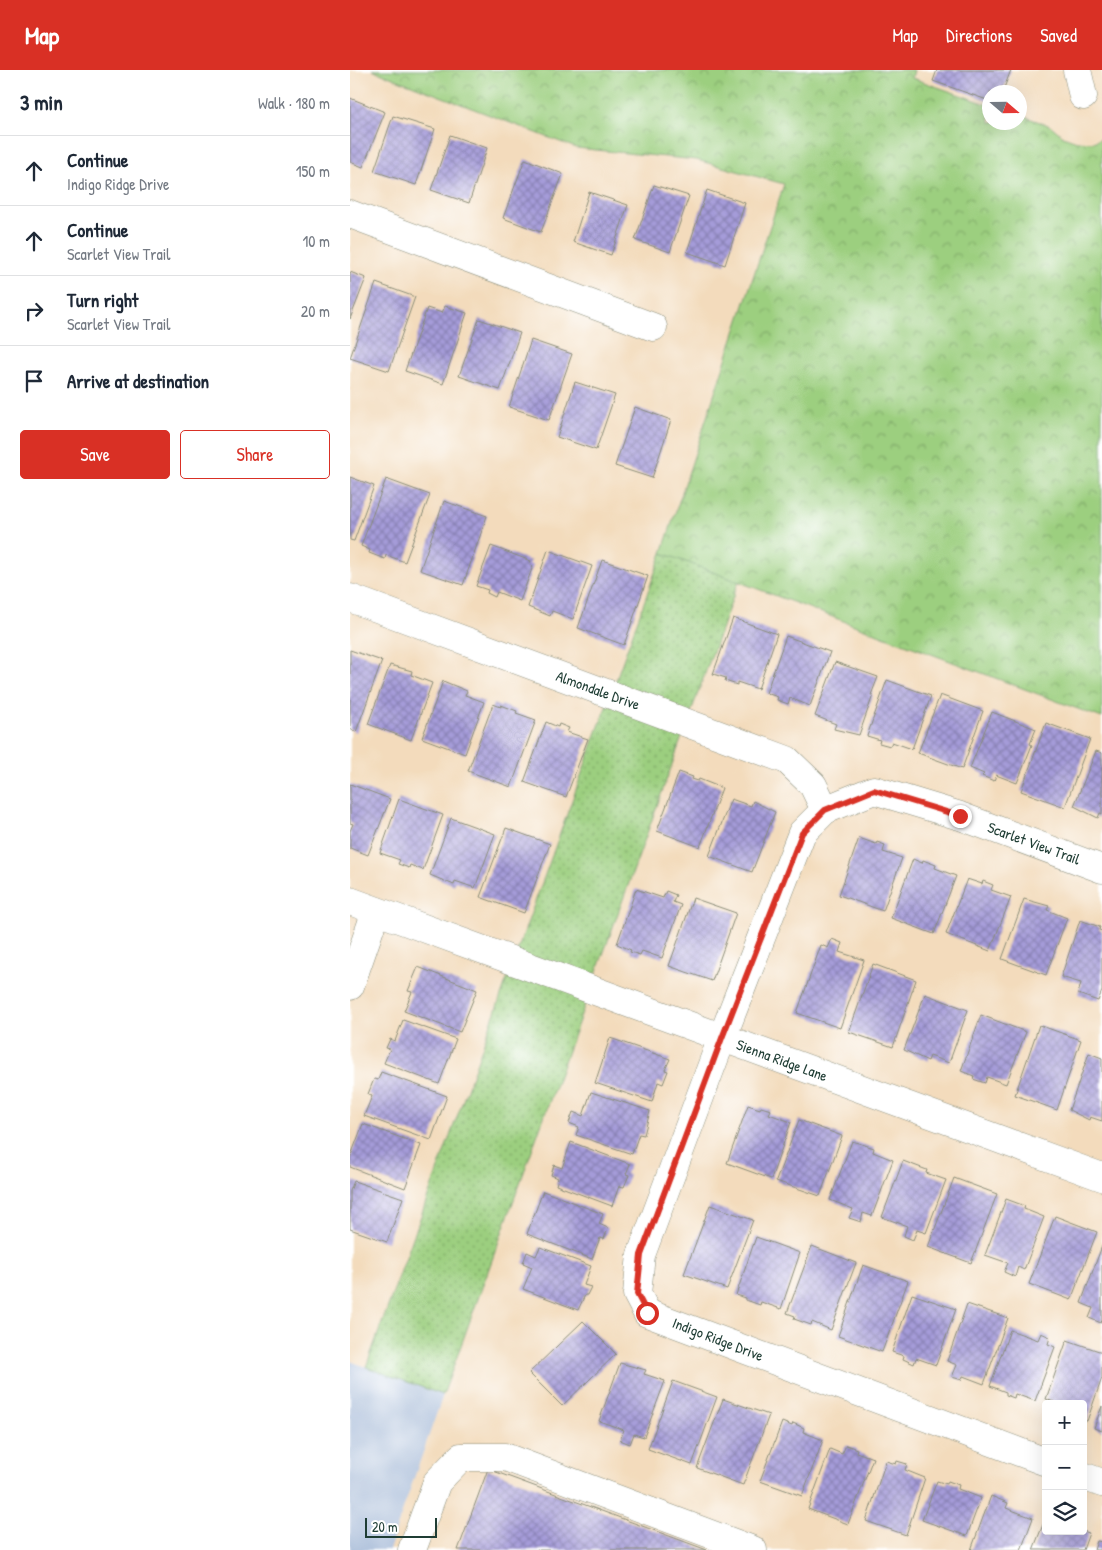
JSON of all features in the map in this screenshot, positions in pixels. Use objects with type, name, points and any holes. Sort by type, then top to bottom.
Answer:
[{"type":"street","points":[[350,214],[653,327]]},
{"type":"street","name":"Almondale Drive","points":[[350,598],[787,760],[813,785],[825,810]]},
{"type":"street","name":"Scarlet View Trail","points":[[825,810],[874,790],[960,816],[1102,869]]},
{"type":"street","name":"Indigo Ridge Drive","points":[[825,810],[802,833],[722,1038],[641,1255],[637,1294],[647,1313],[1042,1461]]},
{"type":"street","name":"Sienna Ridge Lane","points":[[350,901],[1102,1178]]},
{"type":"street","points":[[350,986],[376,911]]},
{"type":"street","points":[[412,1550],[437,1482],[460,1457],[505,1457],[754,1550]]},
{"type":"street","points":[[1087,1477],[1102,1483]]},
{"type":"shaded area","points":[[350,1361],[443,1395],[389,1550],[350,1550]]},
{"type":"green space","points":[[372,70],[914,70],[912,78],[982,103],[982,130],[1027,130],[1027,117],[1051,126],[1063,136],[1077,141],[1093,142],[1102,138],[1102,718],[662,553],[784,184],[697,160],[576,148]]},
{"type":"green space","points":[[662,553],[739,580],[443,1395],[366,1367]]},
{"type":"building","points":[[937,70],[1011,70],[1005,85],[982,85],[982,98],[933,81]]},
{"type":"building","points":[[350,98],[385,112],[363,167],[350,162]]},
{"type":"building","points":[[393,116],[435,129],[416,185],[374,171]]},
{"type":"building","points":[[450,135],[487,148],[469,203],[431,190]]},
{"type":"building","points":[[525,159],[563,174],[541,232],[503,218]]},
{"type":"building","points":[[654,185],[689,196],[670,252],[635,240]]},
{"type":"building","points":[[707,190],[745,203],[725,265],[687,252]]},
{"type":"building","points":[[589,192],[628,205],[611,255],[573,242]]},
{"type":"building","points":[[350,272],[366,278],[350,319]]},
{"type":"building","points":[[376,283],[415,297],[389,371],[350,358]]},
{"type":"building","points":[[445,306],[467,313],[443,384],[405,371],[427,308],[442,313]]},
{"type":"building","points":[[479,319],[520,333],[500,390],[459,376]]},
{"type":"building","points":[[531,340],[572,354],[549,420],[509,407]]},
{"type":"building","points":[[575,382],[615,395],[596,450],[557,437]]},
{"type":"building","points":[[635,407],[671,420],[652,478],[615,466]]},
{"type":"building","points":[[350,477],[374,486],[354,541],[350,540]]},
{"type":"building","points":[[386,479],[430,495],[405,562],[386,555],[385,559],[369,553],[370,550],[361,546]]},
{"type":"building","points":[[444,501],[487,516],[463,585],[420,570]]},
{"type":"building","points":[[491,546],[531,561],[529,564],[533,566],[520,601],[497,592],[495,597],[487,593],[488,590],[476,586]]},
{"type":"building","points":[[548,550],[592,566],[573,619],[552,611],[550,616],[528,607]]},
{"type":"building","points":[[602,560],[648,576],[624,645],[578,628]]},
{"type":"building","points":[[733,618],[777,634],[758,689],[737,682],[737,685],[725,681],[726,678],[713,674]]},
{"type":"building","points":[[786,636],[830,652],[810,706],[790,698],[788,704],[777,700],[778,697],[766,693]]},
{"type":"building","points":[[350,650],[382,661],[356,732],[350,729]]},
{"type":"building","points":[[835,662],[878,677],[859,735],[834,729],[836,724],[815,716]]},
{"type":"building","points":[[390,665],[412,671],[411,675],[432,683],[411,740],[368,724]]},
{"type":"building","points":[[887,680],[931,696],[912,749],[892,742],[890,746],[879,743],[880,740],[867,736]]},
{"type":"building","points":[[443,681],[467,691],[465,695],[484,702],[465,754],[422,738]]},
{"type":"building","points":[[940,695],[983,711],[962,769],[918,753]]},
{"type":"building","points":[[493,704],[501,707],[501,705],[536,720],[511,787],[468,771]]},
{"type":"building","points":[[992,712],[1036,729],[1030,744],[1032,745],[1017,783],[996,775],[994,781],[970,768]]},
{"type":"building","points":[[546,722],[558,727],[559,724],[569,728],[567,732],[588,739],[566,797],[524,782]]},
{"type":"building","points":[[1046,723],[1090,739],[1065,807],[1021,791]]},
{"type":"building","points":[[1096,751],[1102,753],[1102,814],[1100,813],[1098,818],[1074,806]]},
{"type":"building","points":[[679,772],[693,777],[692,779],[698,781],[699,779],[722,788],[700,847],[657,831]]},
{"type":"building","points":[[350,784],[390,799],[368,855],[350,848],[350,831],[353,824],[350,823]]},
{"type":"building","points":[[399,799],[443,815],[423,870],[410,865],[409,868],[398,864],[400,860],[380,853]]},
{"type":"building","points":[[731,799],[751,806],[753,801],[775,812],[752,872],[709,856]]},
{"type":"building","points":[[451,818],[495,834],[475,888],[455,881],[454,885],[430,875]]},
{"type":"building","points":[[506,828],[550,844],[524,913],[480,897]]},
{"type":"building","points":[[859,838],[885,845],[883,852],[902,858],[883,911],[839,895]]},
{"type":"building","points":[[913,859],[922,863],[923,860],[936,865],[935,868],[956,876],[934,934],[891,918]]},
{"type":"building","points":[[967,879],[982,884],[983,881],[993,885],[991,890],[1011,897],[990,951],[946,934]]},
{"type":"building","points":[[636,889],[663,898],[666,891],[676,895],[673,902],[681,905],[662,958],[642,951],[640,955],[630,952],[631,950],[617,944]]},
{"type":"building","points":[[693,898],[736,913],[712,981],[669,966]]},
{"type":"building","points":[[1024,899],[1049,906],[1047,910],[1067,918],[1046,975],[1002,959]]},
{"type":"building","points":[[1080,920],[1100,927],[1099,930],[1102,931],[1102,991],[1098,1001],[1078,994],[1081,983],[1061,977]]},
{"type":"building","points":[[832,939],[842,943],[839,952],[864,960],[840,1028],[797,1013],[821,945],[828,948]]},
{"type":"building","points":[[873,964],[916,980],[893,1047],[849,1032]]},
{"type":"building","points":[[418,967],[477,990],[460,1032],[404,1011],[412,992],[408,991]]},
{"type":"building","points":[[925,994],[968,1010],[949,1063],[930,1056],[928,1061],[904,1050]]},
{"type":"building","points":[[981,1015],[1026,1032],[1006,1084],[987,1077],[985,1083],[973,1079],[974,1076],[961,1071]]},
{"type":"building","points":[[403,1020],[456,1039],[439,1084],[384,1063],[390,1049],[386,1048],[390,1039],[395,1041]]},
{"type":"building","points":[[1039,1025],[1081,1040],[1057,1110],[1015,1095]]},
{"type":"building","points":[[610,1038],[670,1059],[665,1070],[668,1071],[663,1084],[658,1082],[652,1102],[595,1083]]},
{"type":"building","points":[[1089,1053],[1102,1058],[1102,1121],[1090,1117],[1089,1120],[1069,1110]]},
{"type":"building","points":[[381,1072],[447,1096],[431,1140],[364,1116],[372,1096],[368,1094],[374,1079],[378,1080]]},
{"type":"building","points":[[591,1092],[650,1111],[644,1135],[639,1134],[632,1154],[576,1135],[579,1127],[569,1123],[573,1112],[583,1116]]},
{"type":"building","points":[[748,1105],[771,1110],[769,1114],[791,1122],[771,1179],[727,1163]]},
{"type":"building","points":[[799,1120],[842,1136],[820,1196],[776,1181]]},
{"type":"building","points":[[363,1124],[421,1145],[405,1188],[350,1167],[350,1158]]},
{"type":"building","points":[[852,1141],[874,1148],[873,1152],[893,1160],[872,1216],[863,1213],[861,1222],[849,1218],[853,1209],[830,1200]]},
{"type":"building","points":[[571,1142],[630,1164],[626,1174],[629,1175],[624,1187],[619,1186],[612,1206],[556,1185],[558,1178],[551,1175],[554,1165],[562,1168]]},
{"type":"building","points":[[903,1161],[927,1170],[926,1173],[946,1180],[926,1233],[917,1230],[913,1240],[904,1236],[907,1226],[882,1217]]},
{"type":"building","points":[[954,1178],[997,1194],[971,1263],[928,1247]]},
{"type":"building","points":[[354,1181],[403,1198],[387,1242],[350,1229],[350,1191]]},
{"type":"building","points":[[543,1191],[603,1214],[599,1224],[608,1228],[604,1239],[600,1238],[592,1259],[527,1234]]},
{"type":"building","points":[[1006,1199],[1025,1206],[1024,1209],[1044,1217],[1024,1270],[1018,1267],[1015,1277],[1004,1272],[1008,1263],[985,1255]]},
{"type":"building","points":[[710,1205],[753,1220],[727,1289],[684,1274]]},
{"type":"building","points":[[1055,1216],[1097,1232],[1071,1300],[1029,1284]]},
{"type":"building","points":[[756,1237],[800,1253],[781,1309],[761,1302],[760,1305],[736,1295]]},
{"type":"building","points":[[812,1246],[856,1263],[831,1330],[812,1322],[811,1325],[794,1319],[795,1316],[787,1313]]},
{"type":"building","points":[[1102,1246],[1101,1323],[1089,1318],[1093,1308],[1081,1303]]},
{"type":"building","points":[[540,1247],[591,1266],[584,1285],[591,1287],[578,1310],[523,1289],[532,1267],[523,1263],[527,1252],[536,1256]]},
{"type":"building","points":[[863,1265],[908,1281],[882,1352],[838,1336]]},
{"type":"building","points":[[912,1294],[956,1309],[936,1365],[916,1358],[914,1364],[903,1359],[904,1356],[892,1352]]},
{"type":"building","points":[[967,1304],[1008,1318],[984,1384],[963,1376],[962,1380],[952,1377],[957,1365],[947,1361]]},
{"type":"building","points":[[583,1321],[616,1354],[562,1406],[529,1373]]},
{"type":"building","points":[[1010,1330],[1038,1340],[1041,1333],[1050,1337],[1048,1344],[1055,1347],[1035,1401],[1015,1394],[1014,1398],[1006,1395],[1006,1392],[990,1386]]},
{"type":"building","points":[[1067,1340],[1102,1352],[1102,1378],[1087,1421],[1087,1400],[1046,1399]]},
{"type":"building","points":[[620,1363],[646,1370],[644,1374],[665,1381],[644,1437],[634,1434],[630,1444],[620,1440],[624,1430],[599,1421]]},
{"type":"building","points":[[673,1381],[717,1397],[692,1465],[648,1449]]},
{"type":"building","points":[[723,1399],[769,1415],[743,1485],[697,1468]]},
{"type":"building","points":[[1102,1406],[1102,1431],[1094,1428]]},
{"type":"building","points":[[782,1422],[792,1426],[793,1423],[804,1428],[803,1432],[823,1440],[802,1496],[760,1481]]},
{"type":"building","points":[[846,1445],[857,1449],[856,1452],[873,1458],[848,1524],[808,1509],[830,1449],[842,1454]]},
{"type":"building","points":[[886,1461],[896,1464],[897,1461],[907,1464],[905,1470],[925,1478],[906,1535],[866,1521]]},
{"type":"building","points":[[488,1469],[707,1550],[458,1550]]},
{"type":"building","points":[[937,1481],[947,1484],[948,1481],[959,1485],[958,1489],[981,1498],[967,1536],[922,1520]]},
{"type":"building","points":[[991,1496],[1008,1503],[1006,1508],[1033,1518],[1021,1550],[971,1550]]},
{"type":"building","points":[[1042,1527],[1042,1535],[1087,1535],[1087,1532],[1089,1533],[1083,1550],[1033,1550]]},
{"type":"building","points":[[1097,1541],[1102,1542],[1102,1550],[1094,1550]]},
{"type":"route","points":[[647,1313],[637,1294],[641,1255],[722,1038],[802,833],[825,810],[874,790],[960,816]]}]
